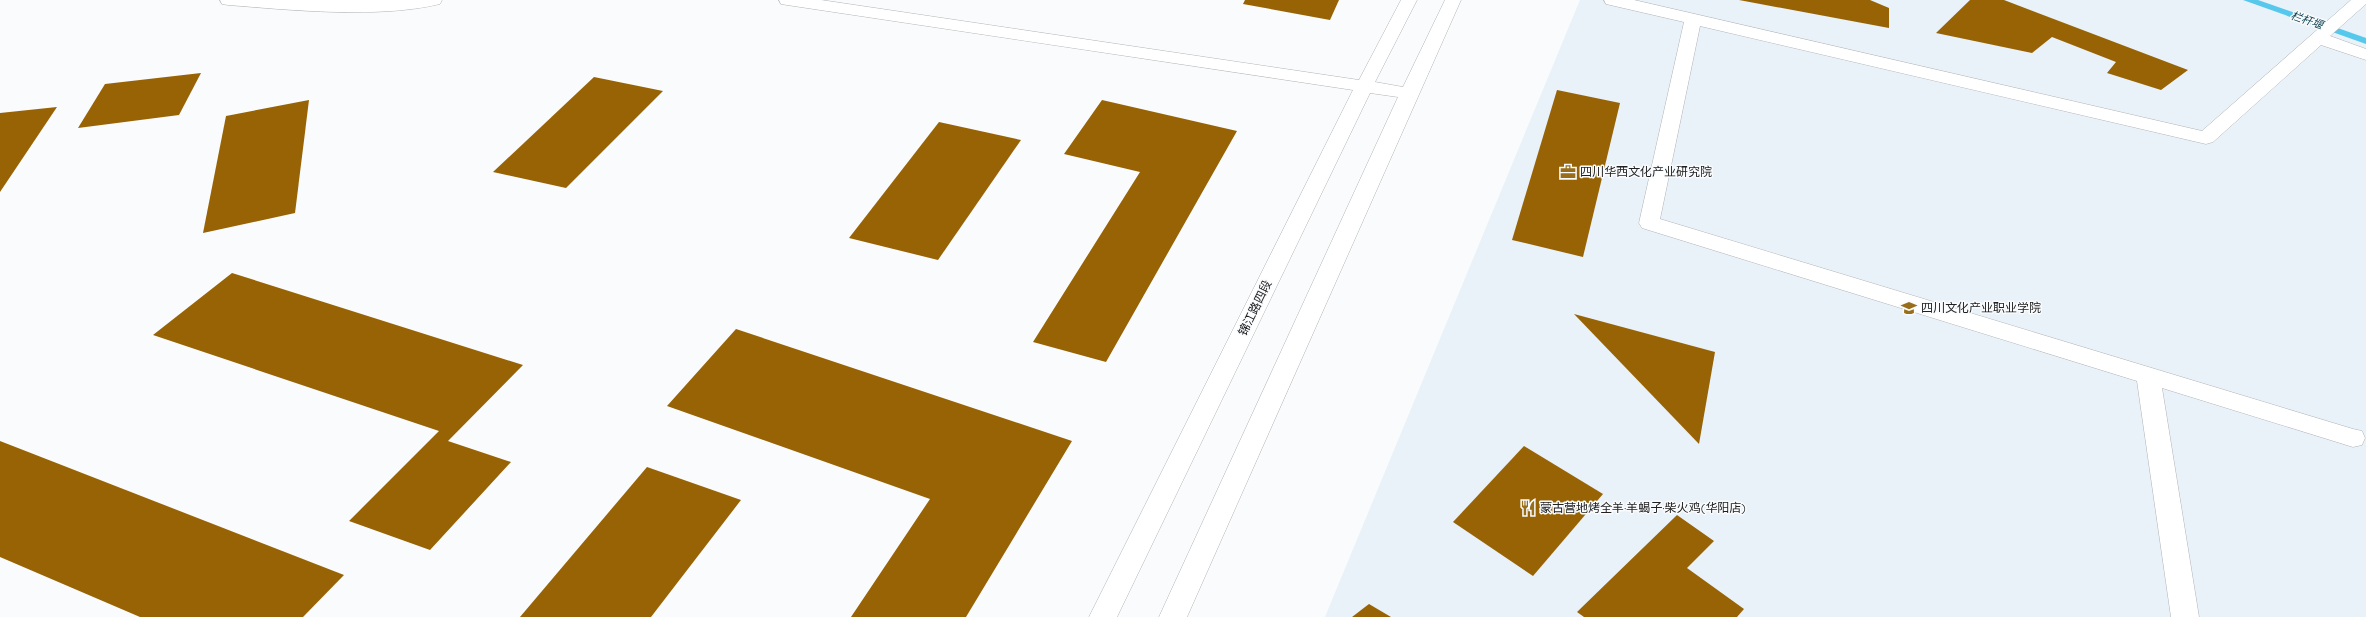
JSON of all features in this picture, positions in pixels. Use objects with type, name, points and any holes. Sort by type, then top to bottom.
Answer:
[{"type":"street","points":[[228,0],[313,7],[403,4],[434,0]]},
{"type":"street","points":[[788,0],[1365,85],[1409,93]]},
{"type":"street","name":"锦江路四段","points":[[1103,617],[1365,85],[1409,0]]},
{"type":"street","points":[[1173,617],[1409,93],[1453,0]]},
{"type":"street","points":[[1612,0],[2206,138],[2338,20],[2361,4]]},
{"type":"street","points":[[1693,20],[1650,224],[2353,438]]},
{"type":"street","points":[[2320,37],[2366,55]]},
{"type":"street","points":[[2148,375],[2185,617]]},
{"type":"shaded area","name":"四川文化产业职业学院","points":[[1580,0],[2366,0],[2366,617],[1325,617]]},
{"type":"building","points":[[1245,0],[1339,0],[1330,20],[1243,4]]},
{"type":"building","points":[[1739,0],[1870,0],[1889,8],[1889,28]]},
{"type":"building","points":[[1970,0],[2004,0],[2188,70],[2161,90],[2107,73],[2116,62],[2052,37],[2032,53],[1936,33]]},
{"type":"building","points":[[201,73],[179,115],[78,128],[105,84]]},
{"type":"building","points":[[594,77],[663,91],[566,188],[493,172]]},
{"type":"building","name":"四川华西文化产业研究院","points":[[1557,90],[1620,103],[1583,257],[1512,240]]},
{"type":"building","points":[[309,100],[295,213],[203,233],[226,116]]},
{"type":"building","points":[[1102,100],[1237,131],[1106,362],[1033,342],[1140,172],[1064,154]]},
{"type":"building","points":[[57,107],[0,192],[0,113]]},
{"type":"building","points":[[939,122],[1021,140],[938,260],[849,238]]},
{"type":"building","points":[[232,273],[523,365],[448,441],[511,462],[430,550],[349,521],[439,431],[153,335]]},
{"type":"building","points":[[1574,314],[1715,352],[1699,444]]},
{"type":"building","points":[[736,329],[1072,441],[966,617],[851,617],[930,499],[667,406]]},
{"type":"building","points":[[0,441],[344,575],[303,617],[140,617],[0,557]]},
{"type":"building","name":"蒙古营地烤全羊·羊蝎子·柴火鸡(华阳店)","points":[[1524,446],[1603,494],[1533,576],[1453,522]]},
{"type":"building","points":[[647,467],[741,500],[651,617],[520,617]]},
{"type":"building","points":[[1677,515],[1714,541],[1687,568],[1744,609],[1737,617],[1584,617],[1577,612]]},
{"type":"building","points":[[1369,604],[1391,617],[1352,617]]},
{"type":"waterway","name":"栏杆堰","points":[[2248,0],[2366,41]]},
{"type":"place","name":"四川华西文化产业研究院","points":[[1568,172]]},
{"type":"place","name":"四川文化产业职业学院","points":[[1909,308]]},
{"type":"place","name":"蒙古营地烤全羊·羊蝎子·柴火鸡(华阳店)","points":[[1528,508]]}]
